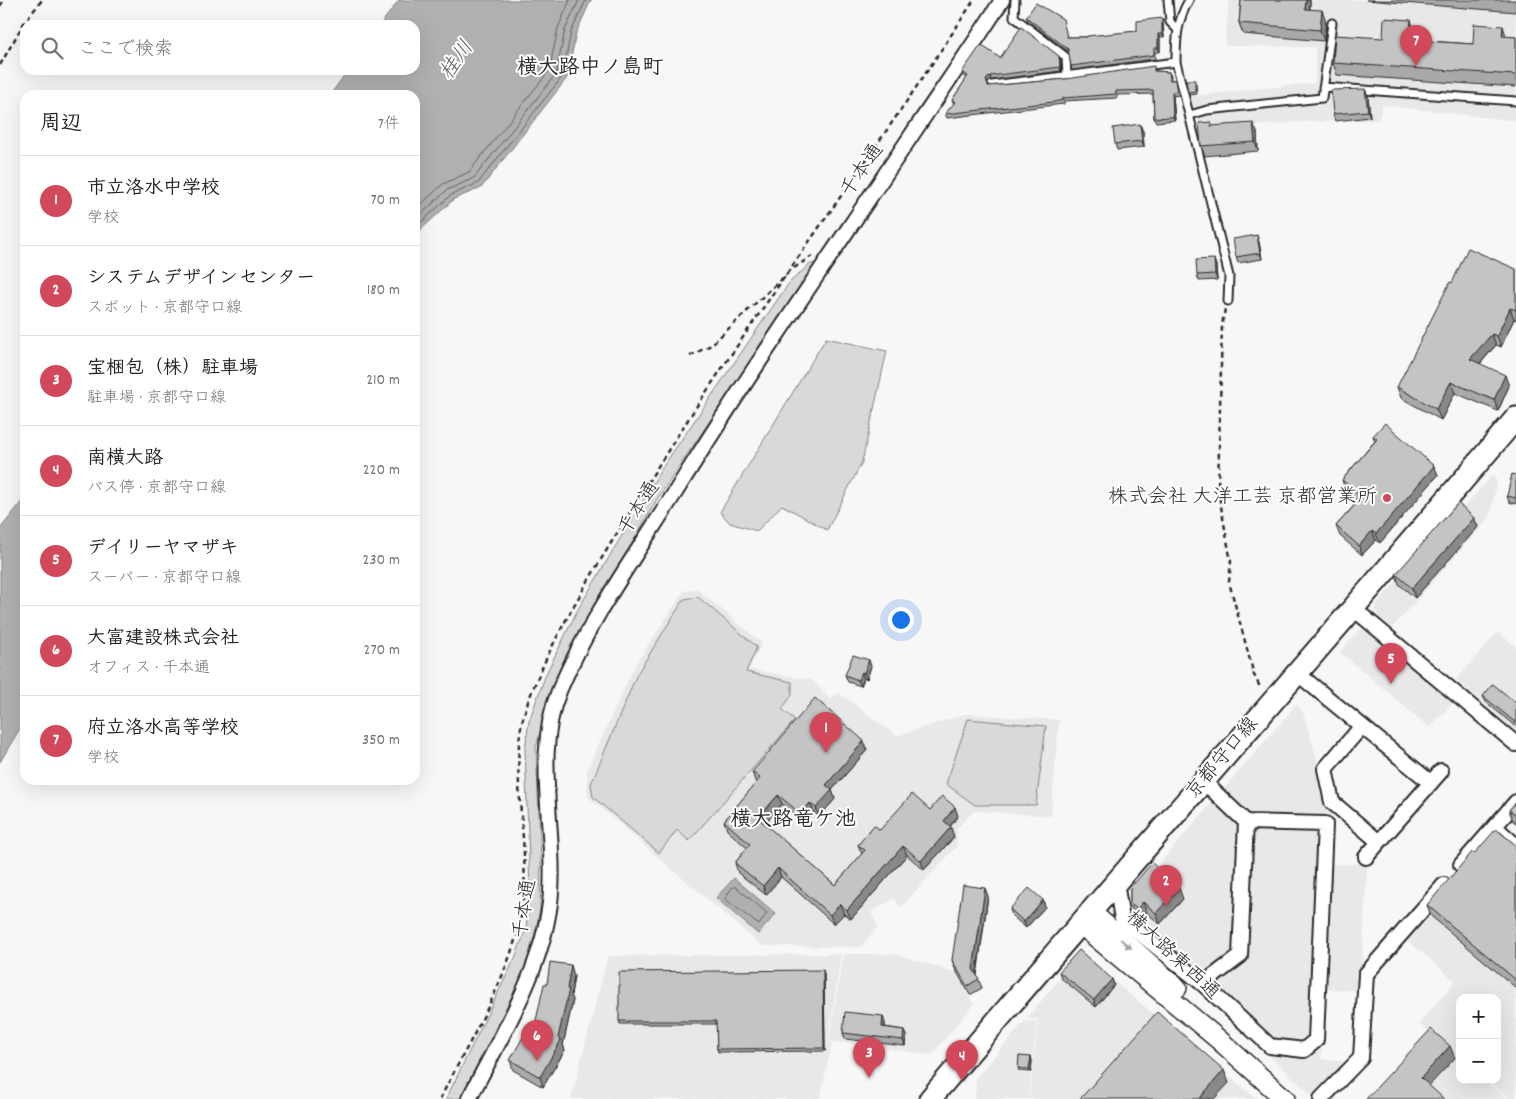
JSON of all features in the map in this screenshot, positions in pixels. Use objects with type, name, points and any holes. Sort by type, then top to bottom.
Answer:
[{"type":"main road","name":"京都守口線","points":[[930,1099],[1085,917],[1354,609],[1516,418]]},
{"type":"street","name":"千本通","points":[[470,1099],[528,981],[543,942],[550,902],[552,867],[548,814],[549,734],[558,694],[572,664],[606,601],[744,383],[1002,0]]},
{"type":"street","points":[[1354,609],[1516,744]]},
{"type":"street","points":[[1297,673],[1430,782]]},
{"type":"street","points":[[1362,726],[1325,769],[1332,802],[1379,842]]},
{"type":"street","points":[[1366,857],[1441,771]]},
{"type":"street","points":[[1116,883],[1122,919],[1203,984],[1270,1046],[1304,1050],[1316,1040],[1325,824],[1246,822],[1204,782]]},
{"type":"street","points":[[1321,1099],[1361,1058],[1366,974],[1516,802]]},
{"type":"street","points":[[1203,984],[1240,956],[1246,822]]},
{"type":"street","name":"横大路東西通","points":[[1085,917],[1201,1008],[1218,1039],[1285,1099]]},
{"type":"lane","points":[[1015,0],[1014,17],[1066,57],[1067,76]]},
{"type":"lane","points":[[1168,0],[1170,22],[1177,29]]},
{"type":"lane","points":[[1189,0],[1180,16],[1177,29],[1176,62],[1229,276],[1228,301]]},
{"type":"lane","points":[[1190,115],[1207,110],[1322,98],[1332,23]]},
{"type":"lane","points":[[992,85],[1176,62]]},
{"type":"lane","points":[[1323,86],[1516,101]]},
{"type":"lane","points":[[1497,824],[1516,841]]},
{"type":"path","points":[[0,6],[4,0]]},
{"type":"path","points":[[26,20],[42,0]]},
{"type":"path","points":[[0,65],[20,30]]},
{"type":"path","points":[[690,356],[711,345],[793,269],[816,254]]},
{"type":"path","points":[[1228,301],[1222,325],[1218,490],[1231,562],[1229,582],[1254,675],[1260,688],[1274,699]]},
{"type":"shaded area","points":[[1229,0],[1516,0],[1516,121],[1382,105],[1379,120],[1300,122],[1200,130],[1190,96],[1315,83],[1315,47],[1225,46]]},
{"type":"shaded area","points":[[816,263],[656,501],[557,677],[536,747],[541,861],[540,909],[529,962],[460,1099],[446,1099],[515,958],[526,929],[530,889],[525,749],[529,721],[546,674],[577,611],[662,468],[789,283],[810,264]]},
{"type":"shaded area","points":[[826,338],[887,351],[862,462],[827,530],[782,505],[757,531],[730,523],[720,512]]},
{"type":"shaded area","points":[[1493,475],[1497,482],[1490,517],[1392,628],[1379,618],[1374,609],[1377,603]]},
{"type":"shaded area","points":[[697,589],[762,643],[749,669],[812,680],[830,699],[839,693],[897,736],[965,714],[1059,720],[1051,816],[974,811],[957,828],[957,846],[900,908],[895,898],[871,912],[878,927],[860,947],[762,946],[588,797],[587,770],[635,665],[684,591]]},
{"type":"shaded area","points":[[698,597],[757,647],[746,672],[792,682],[792,695],[782,709],[795,720],[689,841],[677,830],[659,853],[593,797],[591,784],[637,674],[684,599]]},
{"type":"shaded area","points":[[1359,630],[1371,630],[1454,701],[1430,728],[1340,652]]},
{"type":"shaded area","points":[[1498,632],[1516,647],[1516,732],[1456,680]]},
{"type":"shaded area","points":[[1296,705],[1303,712],[1333,813],[1330,864],[1367,864],[1361,991],[1324,989],[1321,1059],[1348,1062],[1313,1096],[1138,936],[1129,899]]},
{"type":"shaded area","points":[[968,719],[1046,726],[1036,805],[975,805],[946,784]]},
{"type":"shaded area","points":[[1475,859],[1516,893],[1516,1099],[1510,1099],[1492,1084],[1501,1084],[1501,994],[1456,994],[1456,1084],[1490,1084],[1507,1099],[1378,1099],[1435,1037],[1419,1024],[1455,981],[1407,940]]},
{"type":"shaded area","points":[[841,954],[828,1042],[832,1043],[820,1099],[571,1099],[608,956]]},
{"type":"shaded area","points":[[843,954],[895,954],[955,972],[974,1004],[932,1055],[829,1041]]},
{"type":"shaded area","points":[[1081,954],[1257,1099],[1029,1099],[1038,1019],[1026,1019]]},
{"type":"shaded area","points":[[1025,1021],[1037,1021],[1028,1099],[974,1099],[975,1079]]},
{"type":"water","name":"桂川","points":[[399,0],[591,0],[576,33],[567,78],[481,188],[454,199],[420,230],[420,90],[334,90],[344,75],[420,75],[420,20],[384,20]]},
{"type":"water","points":[[20,504],[20,728],[0,762],[0,529]]},
{"type":"water","points":[[734,878],[776,914],[758,934],[716,898]]},
{"type":"building","points":[[1241,0],[1306,0],[1305,9],[1322,10],[1320,30],[1239,23]]},
{"type":"building","points":[[1036,3],[1063,19],[1067,37],[1087,37],[1137,31],[1137,21],[1162,18],[1162,34],[1158,34],[1158,48],[1154,48],[1154,55],[1071,66],[1068,49],[1026,17]]},
{"type":"building","points":[[1384,18],[1411,20],[1409,40],[1473,44],[1474,24],[1503,26],[1502,36],[1516,37],[1516,75],[1333,63],[1335,35],[1383,38]]},
{"type":"building","points":[[1021,27],[1059,56],[1060,67],[990,76],[986,80],[988,86],[1066,79],[1154,66],[1154,71],[1169,72],[1170,80],[1175,80],[1177,92],[1172,92],[1173,117],[1154,118],[1153,90],[1116,91],[1116,94],[1063,98],[1063,100],[1054,102],[945,114],[955,102],[952,100],[968,76],[962,72],[981,45],[1000,58]]},
{"type":"building","points":[[1186,80],[1195,80],[1195,91],[1188,92]]},
{"type":"building","points":[[1365,89],[1368,111],[1333,114],[1331,90]]},
{"type":"building","points":[[1211,122],[1211,126],[1253,123],[1255,142],[1201,146],[1199,123]]},
{"type":"building","points":[[1140,124],[1142,141],[1115,144],[1113,128]]},
{"type":"building","points":[[1257,235],[1260,253],[1236,257],[1233,239]]},
{"type":"building","points":[[1468,248],[1516,269],[1516,310],[1510,308],[1497,336],[1492,334],[1470,359],[1505,375],[1494,400],[1451,382],[1436,409],[1397,387],[1450,282],[1452,283]]},
{"type":"building","points":[[1214,259],[1215,274],[1197,275],[1196,260]]},
{"type":"building","name":"株式会社 大洋工芸 京都営業所","points":[[1385,423],[1434,466],[1376,534],[1372,531],[1359,546],[1336,526],[1362,497],[1342,480],[1377,439],[1373,436]]},
{"type":"building","points":[[1512,474],[1516,475],[1516,498],[1507,496]]},
{"type":"building","points":[[1458,503],[1474,518],[1412,588],[1396,574]]},
{"type":"building","points":[[853,655],[869,660],[864,673],[862,672],[858,680],[845,675]]},
{"type":"building","points":[[1493,684],[1516,703],[1516,723],[1483,696]]},
{"type":"building","points":[[815,698],[864,741],[826,785],[832,790],[816,808],[810,803],[801,814],[778,795],[758,818],[835,885],[865,850],[858,845],[874,825],[880,830],[912,794],[930,810],[942,796],[955,807],[944,821],[951,827],[921,861],[903,846],[847,910],[840,904],[830,915],[778,868],[763,886],[735,863],[750,844],[724,821],[760,778],[752,772]]},
{"type":"building","points":[[1516,802],[1516,815],[1509,810]]},
{"type":"building","points":[[1496,829],[1516,845],[1516,980],[1427,905],[1473,851],[1475,853]]},
{"type":"building","points":[[1152,863],[1179,888],[1156,913],[1143,902],[1137,909],[1130,904],[1130,888]]},
{"type":"building","points":[[963,885],[985,888],[973,969],[979,979],[967,986],[952,960]]},
{"type":"building","points":[[1029,888],[1043,900],[1024,922],[1010,909]]},
{"type":"building","points":[[1079,950],[1112,979],[1094,1000],[1059,972]]},
{"type":"building","points":[[550,962],[571,965],[567,989],[569,989],[558,1038],[561,1040],[540,1077],[510,1060],[531,1023],[535,1025],[544,984],[547,984]]},
{"type":"building","points":[[823,970],[824,1048],[717,1049],[716,1021],[619,1021],[619,972]]},
{"type":"building","points":[[845,1012],[883,1016],[882,1027],[904,1030],[903,1040],[843,1033]]},
{"type":"building","points":[[1157,1012],[1224,1070],[1199,1099],[1080,1099]]},
{"type":"building","points":[[1431,1029],[1450,1046],[1421,1078],[1444,1099],[1366,1099]]},
{"type":"building","points":[[1019,1056],[1031,1057],[1029,1069],[1018,1068]]},
{"type":"place","name":"府立洛水高等学校","points":[[1416,66]]},
{"type":"place","name":"株式会社 大洋工芸 京都営業所","points":[[1387,498]]},
{"type":"place","name":"デイリーヤマザキ","points":[[1391,684]]},
{"type":"place","name":"市立洛水中学校","points":[[826,753]]},
{"type":"place","name":"システムデザインセンター","points":[[1166,906]]},
{"type":"place","name":"大富建設株式会社","points":[[537,1061]]},
{"type":"place","name":"宝梱包（株）駐車場","points":[[869,1078]]},
{"type":"place","name":"南横大路","points":[[962,1081]]},
{"type":"district","name":"横大路中ノ島町","points":[[590,69]]},
{"type":"district","name":"横大路竜ケ池","points":[[793,821]]}]
